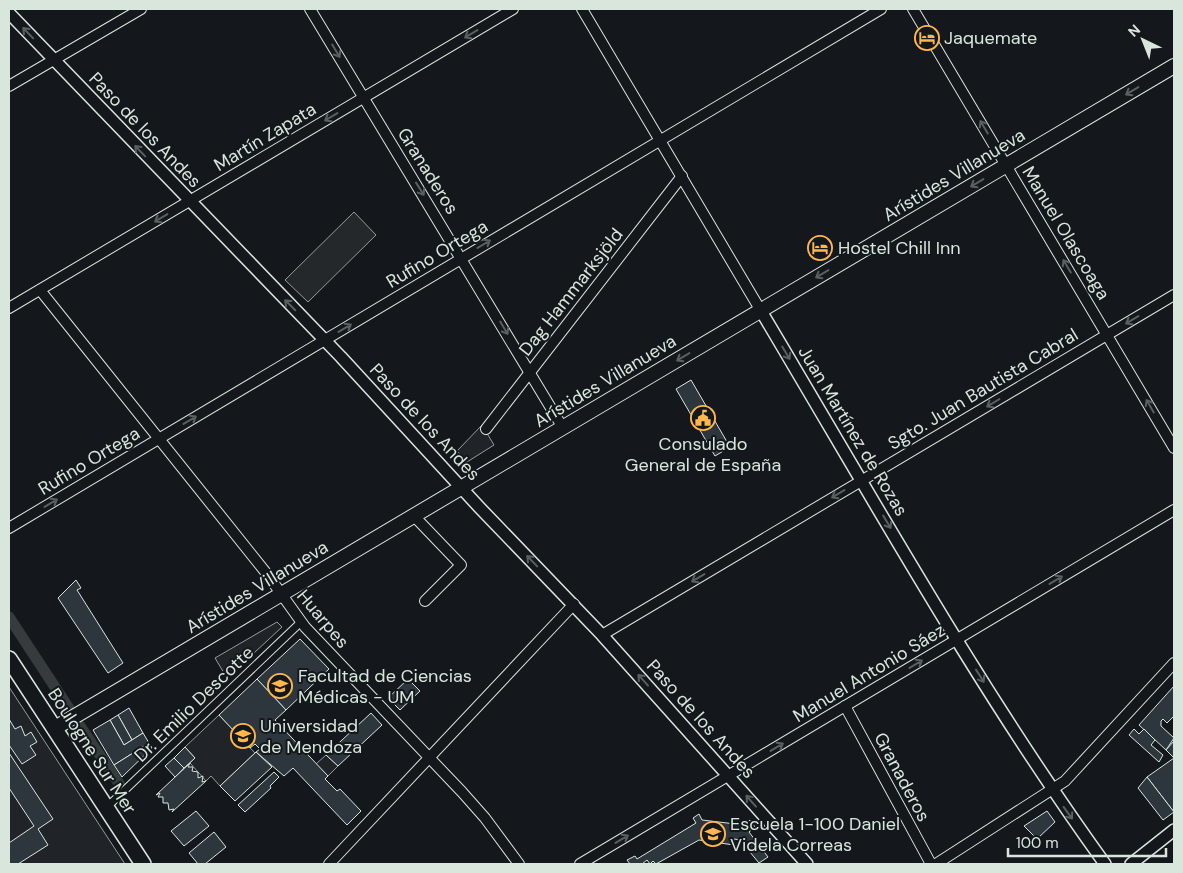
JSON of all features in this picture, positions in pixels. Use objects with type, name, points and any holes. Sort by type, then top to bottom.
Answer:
[{"type":"main road","name":"Arístides Villanueva","points":[[55,728],[1174,66]]},
{"type":"main road","name":"Boulogne Sur Mer","points":[[9,659],[143,864]]},
{"type":"street","points":[[9,86],[140,9]]},
{"type":"street","name":"Granaderos","points":[[310,9],[563,428]]},
{"type":"street","name":"Martín Zapata","points":[[9,308],[512,9]]},
{"type":"street","name":"Juan Martínez de Rozas","points":[[582,9],[957,640],[1052,790],[1105,864]]},
{"type":"street","name":"Rufino Ortega","points":[[9,528],[881,9]]},
{"type":"street","name":"Manuel Olascoaga","points":[[913,9],[1174,448]]},
{"type":"street","name":"Paso de los Andes","points":[[9,13],[188,201],[324,340],[574,604],[807,864]]},
{"type":"street","name":"Dag Hammarksjöld","points":[[486,429],[682,176]]},
{"type":"street","name":"Huarpes","points":[[40,290],[282,594],[301,622],[485,818],[519,864]]},
{"type":"street","name":"Sgto. Juan Bautista Cabral","points":[[602,635],[1174,295]]},
{"type":"street","name":"Manuel Antonio Sáez","points":[[580,864],[1174,510]]},
{"type":"street","points":[[414,516],[461,565],[425,601]]},
{"type":"street","points":[[329,864],[574,604]]},
{"type":"street","name":"Dr. Emilio Descotte","points":[[107,807],[301,622]]},
{"type":"street","points":[[936,864],[1052,790],[1070,776],[1174,663]]},
{"type":"street","name":"Granaderos","points":[[845,706],[931,864]]},
{"type":"street","points":[[1131,864],[1174,830]]},
{"type":"shaded area","points":[[354,212],[376,235],[308,302],[285,280]]},
{"type":"shaded area","points":[[482,425],[494,445],[467,462],[457,451]]},
{"type":"shaded area","points":[[277,622],[282,627],[227,678],[215,658]]},
{"type":"shaded area","points":[[9,687],[125,864],[9,864]]},
{"type":"shaded area","points":[[219,715],[255,753],[220,786],[211,776],[206,781],[190,763],[195,758],[185,747]]},
{"type":"shaded area","points":[[326,755],[338,766],[328,776],[316,764]]},
{"type":"building","name":"Consulado General de España","points":[[691,380],[730,447],[715,456],[676,389]]},
{"type":"building","points":[[76,580],[81,588],[77,590],[123,663],[108,673],[58,598]]},
{"type":"building","points":[[300,639],[329,669],[286,710],[257,679]]},
{"type":"building","points":[[257,679],[286,710],[275,720],[328,776],[325,779],[337,791],[340,789],[361,811],[347,825],[293,768],[284,776],[256,752],[260,749],[255,744],[250,748],[219,715]]},
{"type":"building","points":[[408,679],[420,691],[400,710],[388,698]]},
{"type":"building","points":[[1174,686],[1174,716],[1167,723],[1163,719],[1161,721],[1161,726],[1174,738],[1166,750],[1139,725]]},
{"type":"building","points":[[129,708],[143,733],[132,740],[118,715]]},
{"type":"building","points":[[371,713],[382,725],[338,766],[326,755]]},
{"type":"building","points":[[118,715],[132,740],[124,745],[110,720]]},
{"type":"building","points":[[9,719],[15,729],[21,726],[25,736],[31,732],[37,742],[30,746],[36,755],[22,764],[9,745]]},
{"type":"building","points":[[110,720],[124,745],[143,733],[149,743],[114,765],[93,730]]},
{"type":"building","points":[[1134,729],[1139,734],[1144,729],[1155,740],[1151,745],[1163,755],[1159,762],[1129,735]]},
{"type":"building","points":[[1174,741],[1174,758],[1166,750]]},
{"type":"building","points":[[149,743],[152,748],[122,777],[114,765]]},
{"type":"building","points":[[185,747],[195,758],[184,768],[174,758]]},
{"type":"building","points":[[256,752],[272,767],[235,801],[220,786]]},
{"type":"building","points":[[9,753],[53,819],[38,829],[48,845],[18,864],[9,864],[9,843],[34,826],[9,788]]},
{"type":"building","points":[[174,758],[184,768],[175,777],[165,766]]},
{"type":"building","points":[[1174,758],[1174,812],[1147,777]]},
{"type":"building","points":[[190,763],[188,767],[193,767],[192,771],[198,772],[198,778],[203,776],[202,782],[206,781],[172,812],[174,809],[169,810],[168,803],[163,803],[163,797],[158,797],[160,793],[156,795]]},
{"type":"building","points":[[274,772],[279,777],[270,786],[271,788],[245,812],[238,805]]},
{"type":"building","points":[[1147,777],[1174,812],[1163,820],[1138,788]]},
{"type":"building","points":[[196,811],[209,826],[184,846],[171,831]]},
{"type":"building","points":[[1047,811],[1055,822],[1037,839],[1024,826]]},
{"type":"building","points":[[699,814],[702,820],[744,825],[750,820],[755,827],[749,832],[768,857],[759,863],[740,840],[734,839],[734,845],[699,840],[656,864],[653,861],[650,864],[647,860],[642,864],[630,864],[627,860],[635,856],[637,859],[696,823],[693,818]]},
{"type":"building","points":[[214,832],[226,847],[205,864],[198,864],[189,853]]},
{"type":"waterway","points":[[9,617],[70,710]]},
{"type":"waterway","points":[[80,726],[120,785]]},
{"type":"place","name":"Jaquemate","points":[[927,38]]},
{"type":"place","name":"Hostel Chill Inn","points":[[820,248]]},
{"type":"place","name":"Consulado General de España","points":[[703,418]]},
{"type":"place","name":"Facultad de Ciencias Médicas - UM","points":[[280,686]]},
{"type":"place","name":"Universidad de Mendoza","points":[[243,736]]},
{"type":"place","name":"Escuela 1-100 Daniel Videla Correas","points":[[713,834]]}]
